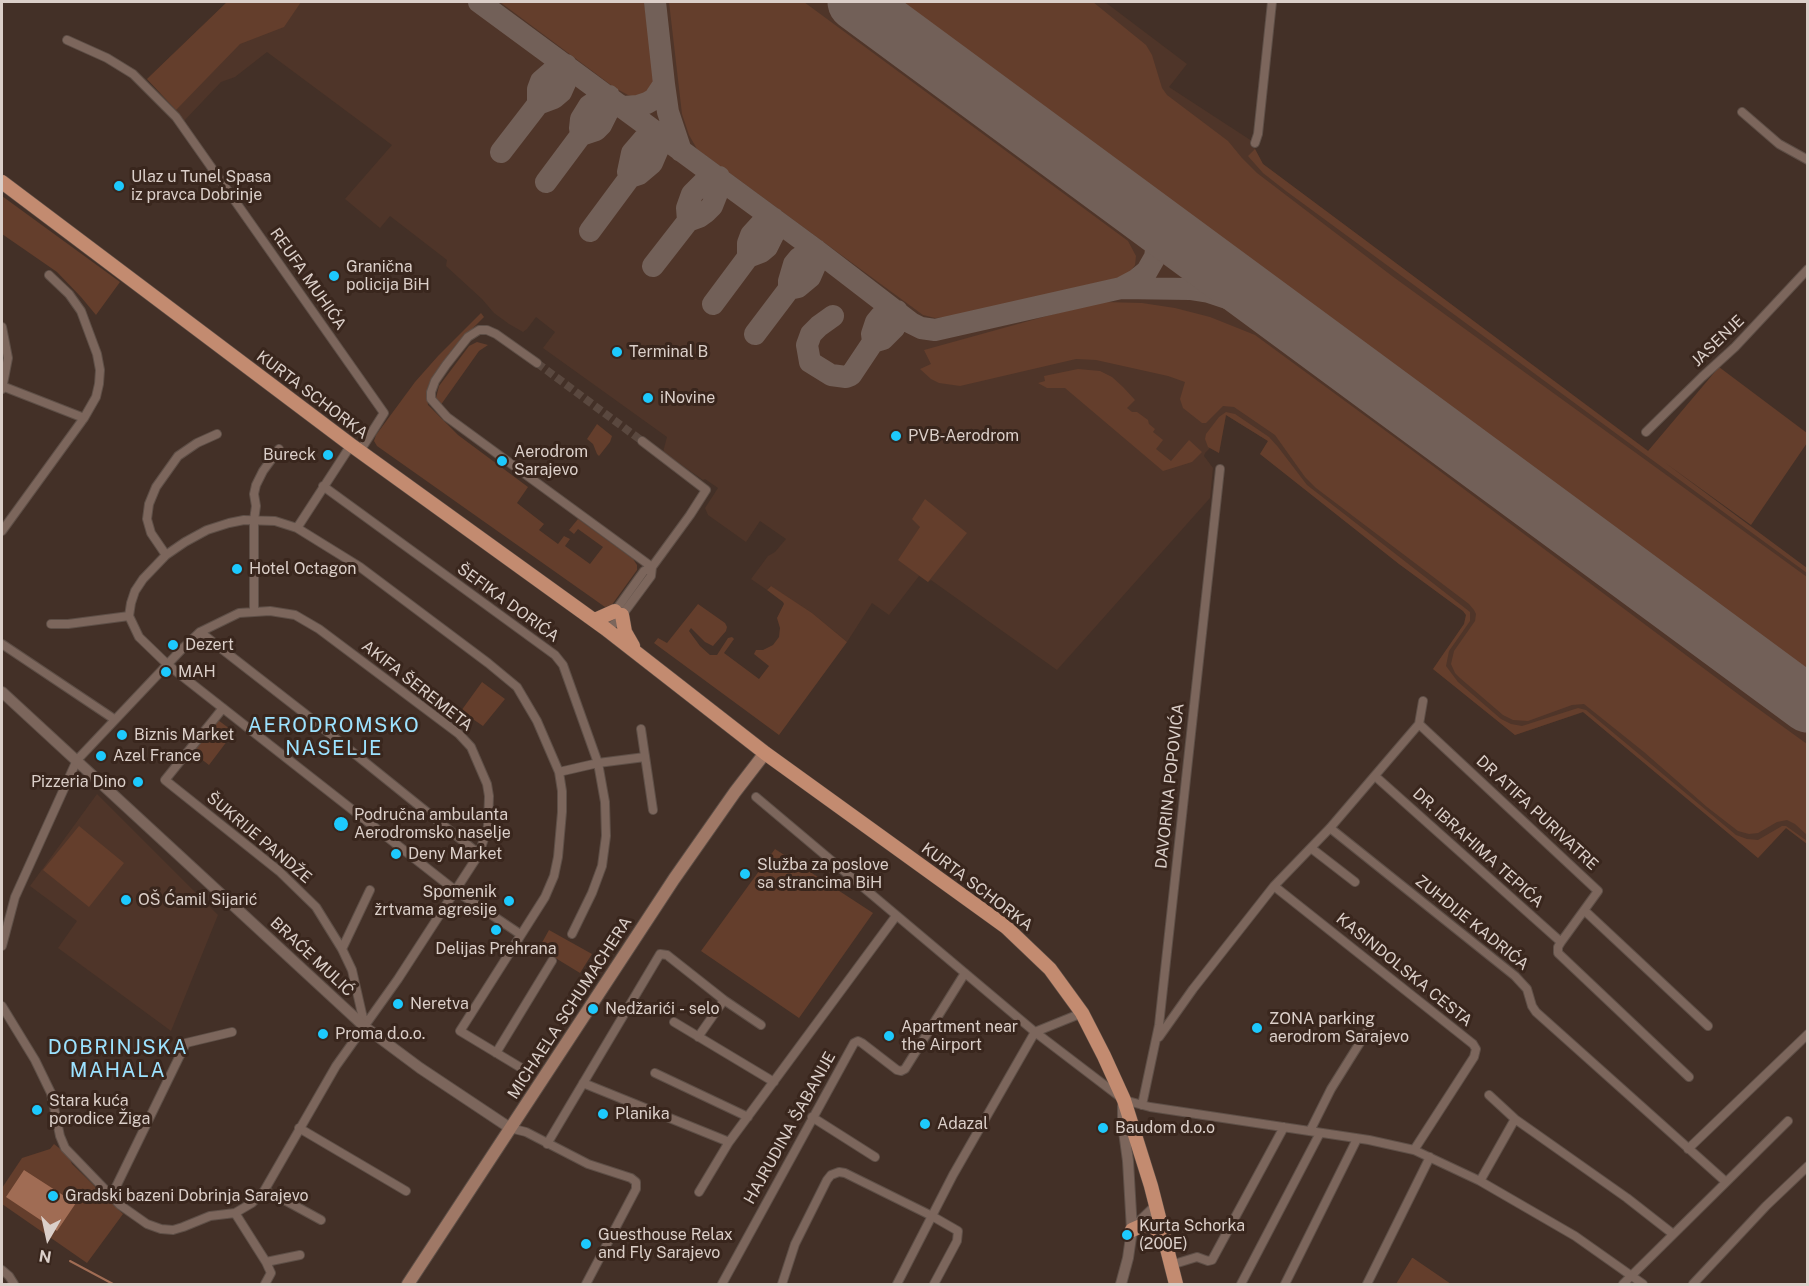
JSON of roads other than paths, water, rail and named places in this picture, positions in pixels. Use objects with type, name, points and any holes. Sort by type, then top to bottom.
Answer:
[{"type":"main road","name":"KURTA SCHORKA","points":[[2,182],[355,448],[595,620],[765,753],[1006,927],[1050,969],[1082,1013],[1104,1056],[1124,1100],[1156,1206],[1176,1284]]},
{"type":"main road","points":[[595,620],[619,613],[625,632],[637,652]]},
{"type":"main road","name":"MICHAELA SCHUMACHERA","points":[[408,1284],[674,879],[765,753]]},
{"type":"main road","points":[[1132,1230],[1148,1226],[1154,1228],[1163,1237]]},
{"type":"street","points":[[1255,143],[1258,134],[1272,2]]},
{"type":"street","name":"REUFA MUHIĆA","points":[[67,40],[107,58],[133,74],[176,117],[384,413],[355,448]]},
{"type":"street","points":[[1742,112],[1779,144],[1808,160]]},
{"type":"street","name":"JASENJE","points":[[1646,432],[1735,347],[1808,269]]},
{"type":"street","points":[[2,531],[84,418],[96,397],[99,384],[100,370],[97,354],[81,311],[69,294],[49,275]]},
{"type":"street","points":[[2,327],[8,358],[2,388],[84,418]]},
{"type":"street","points":[[537,363],[496,334],[487,330],[479,330],[468,338],[446,364],[435,381],[431,392],[432,399],[447,417],[652,567]]},
{"type":"street","points":[[166,555],[151,533],[147,519],[149,504],[156,487],[178,456],[197,443],[217,434]]},
{"type":"street","points":[[606,629],[613,626],[644,571],[652,567],[706,490],[642,441]]},
{"type":"street","points":[[297,528],[323,486],[355,448]]},
{"type":"street","points":[[254,611],[256,506],[254,494],[263,471],[279,449]]},
{"type":"street","name":"DAVORINA POPOVIĆA","points":[[1142,1105],[1157,1040],[1220,469]]},
{"type":"street","name":"ŠEFIKA DORIĆA","points":[[323,486],[555,655],[563,665],[598,763],[605,802],[602,866],[572,934]]},
{"type":"street","points":[[520,934],[456,891],[168,665],[139,637],[129,616],[135,591],[166,555],[207,530],[229,522],[275,521],[297,528],[360,567],[517,687],[537,721],[559,772],[562,791],[560,847],[554,876],[545,897],[460,1031],[523,1069]]},
{"type":"street","name":"AKIFA ŠEREMETA","points":[[2,946],[15,897],[77,760],[200,632],[239,613],[270,611],[295,615],[319,629],[459,734],[471,747],[482,770],[489,796],[488,826],[480,853],[365,1027],[336,1066],[264,1191]]},
{"type":"street","points":[[51,624],[129,616]]},
{"type":"street","points":[[200,632],[480,853]]},
{"type":"street","points":[[2,644],[114,719]]},
{"type":"street","name":"BRAĆE MULIĆ","points":[[2,692],[365,1027],[420,1068],[510,1128]]},
{"type":"street","points":[[1157,1040],[1188,996],[1274,886],[1330,828],[1419,724],[1423,700]]},
{"type":"street","name":"ŠUKRIJE PANDŽE","points":[[223,708],[165,780],[279,871],[316,907],[352,970],[365,1027]]},
{"type":"street","name":"DR ATIFA PURIVATRE","points":[[1419,724],[1598,891],[1585,911]]},
{"type":"street","points":[[641,729],[653,810]]},
{"type":"street","points":[[559,772],[598,763],[645,757]]},
{"type":"street","name":"DR. IBRAHIMA TEPIĆA","points":[[1375,776],[1561,942],[1557,951],[1564,959],[1689,1077]]},
{"type":"street","points":[[756,797],[1035,1032],[1124,1100],[1142,1105],[1357,1138],[1414,1150],[1479,1181],[1575,1236],[1643,1284]]},
{"type":"street","name":"ZUHDIJE KADRIĆA","points":[[1330,828],[1515,976],[1527,988],[1536,1012],[1726,1182]]},
{"type":"street","points":[[1311,848],[1355,882]]},
{"type":"street","name":"KASINDOLSKA CESTA","points":[[1274,886],[1476,1048],[1474,1057],[1414,1150]]},
{"type":"street","points":[[342,949],[370,890]]},
{"type":"street","points":[[1561,942],[1585,911],[1708,1026]]},
{"type":"street","name":"HAJRUDINA ŠABANIJE","points":[[699,1192],[729,1142],[896,916]]},
{"type":"street","points":[[547,1144],[660,954],[667,955],[724,1000],[761,1025]]},
{"type":"street","points":[[496,1053],[552,961]]},
{"type":"street","name":"HAJRUDINA ŠABANIJE","points":[[722,1284],[837,1072],[856,1042],[862,1043],[901,1071],[964,973]]},
{"type":"street","points":[[698,1037],[724,1000]]},
{"type":"street","points":[[2,1006],[35,1060],[51,1093],[60,1136],[65,1148],[111,1197],[147,1224],[173,1230],[210,1216],[235,1213],[252,1203],[264,1191],[321,1220]]},
{"type":"street","points":[[897,1284],[953,1175],[1035,1032],[1082,1013]]},
{"type":"street","points":[[674,1022],[774,1082]]},
{"type":"street","points":[[1310,1131],[1331,1089],[1371,1025]]},
{"type":"street","points":[[111,1197],[186,1043],[232,1032]]},
{"type":"street","points":[[1688,1149],[1808,1034]]},
{"type":"street","points":[[656,1073],[748,1117]]},
{"type":"street","points":[[583,1083],[729,1142]]},
{"type":"street","points":[[1489,1095],[1515,1119],[1627,1198],[1673,1234]]},
{"type":"street","points":[[1121,1284],[1132,1230],[1128,1161],[1123,1124],[1124,1100]]},
{"type":"street","points":[[812,1118],[875,1157]]},
{"type":"street","points":[[1479,1181],[1515,1119]]},
{"type":"street","points":[[1623,1284],[1788,1121]]},
{"type":"street","points":[[1171,1265],[1197,1257],[1208,1262],[1212,1260],[1284,1127]]},
{"type":"street","points":[[299,1128],[406,1191]]},
{"type":"street","points":[[510,1128],[526,1132],[588,1164],[631,1178],[636,1182],[636,1189],[586,1284]]},
{"type":"street","points":[[1241,1284],[1320,1132]]},
{"type":"street","points":[[1285,1284],[1357,1138]]},
{"type":"street","points":[[1367,1284],[1430,1157]]},
{"type":"street","points":[[1693,1284],[1766,1206],[1808,1166]]},
{"type":"street","points":[[783,1284],[795,1244],[827,1180],[835,1173],[845,1173],[956,1228],[959,1234],[957,1241],[934,1284]]},
{"type":"street","points":[[1132,1230],[1156,1206]]},
{"type":"street","points":[[235,1213],[271,1268],[265,1284]]},
{"type":"street","points":[[266,1262],[300,1255]]},
{"type":"street","points":[[2,1270],[14,1284]]},
{"type":"waterway","points":[[70,1261],[113,1284]]},
{"type":"tunnel","points":[[537,363],[642,441]]},
{"type":"place","name":"Ulaz u Tunel Spasa iz pravca Dobrinje","points":[[119,186]]},
{"type":"place","name":"Granična policija BiH","points":[[334,276]]},
{"type":"place","name":"Terminal B","points":[[617,352]]},
{"type":"place","name":"iNovine","points":[[648,398]]},
{"type":"place","name":"PVB-Aerodrom","points":[[896,436]]},
{"type":"place","name":"Bureck","points":[[328,455]]},
{"type":"place","name":"Aerodrom Sarajevo","points":[[502,461]]},
{"type":"place","name":"Hotel Octagon","points":[[237,569]]},
{"type":"place","name":"Dezert","points":[[173,645]]},
{"type":"place","name":"MAH","points":[[166,672]]},
{"type":"place","name":"Biznis Market","points":[[122,735]]},
{"type":"place","name":"Azel France","points":[[101,756]]},
{"type":"place","name":"Pizzeria Dino","points":[[138,782]]},
{"type":"place","name":"Područna ambulanta Aerodromsko naselje","points":[[341,824]]},
{"type":"place","name":"Deny Market","points":[[396,854]]},
{"type":"place","name":"Služba za poslove sa strancima BiH","points":[[745,874]]},
{"type":"place","name":"OŠ Ćamil Sijarić","points":[[126,900]]},
{"type":"place","name":"Spomenik žrtvama agresije","points":[[509,901]]},
{"type":"place","name":"Delijas Prehrana","points":[[496,930]]},
{"type":"place","name":"Neretva","points":[[398,1004]]},
{"type":"place","name":"Nedžarići - selo","points":[[593,1009]]},
{"type":"place","name":"ZONA parking aerodrom Sarajevo","points":[[1257,1028]]},
{"type":"place","name":"Proma d.o.o.","points":[[323,1034]]},
{"type":"place","name":"Apartment near the Airport","points":[[889,1036]]},
{"type":"place","name":"Stara kuća porodice Žiga","points":[[37,1110]]},
{"type":"place","name":"Planika","points":[[603,1114]]},
{"type":"place","name":"Adazal","points":[[925,1124]]},
{"type":"place","name":"Baudom d.o.o","points":[[1103,1128]]},
{"type":"place","name":"Gradski bazeni Dobrinja Sarajevo","points":[[53,1196]]},
{"type":"place","name":"Kurta Schorka (200E)","points":[[1127,1235]]},
{"type":"place","name":"Guesthouse Relax and Fly Sarajevo","points":[[586,1244]]},
{"type":"district","name":"AERODROMSKO NASELJE","points":[[334,738]]},
{"type":"district","name":"DOBRINJSKA MAHALA","points":[[118,1060]]}]
